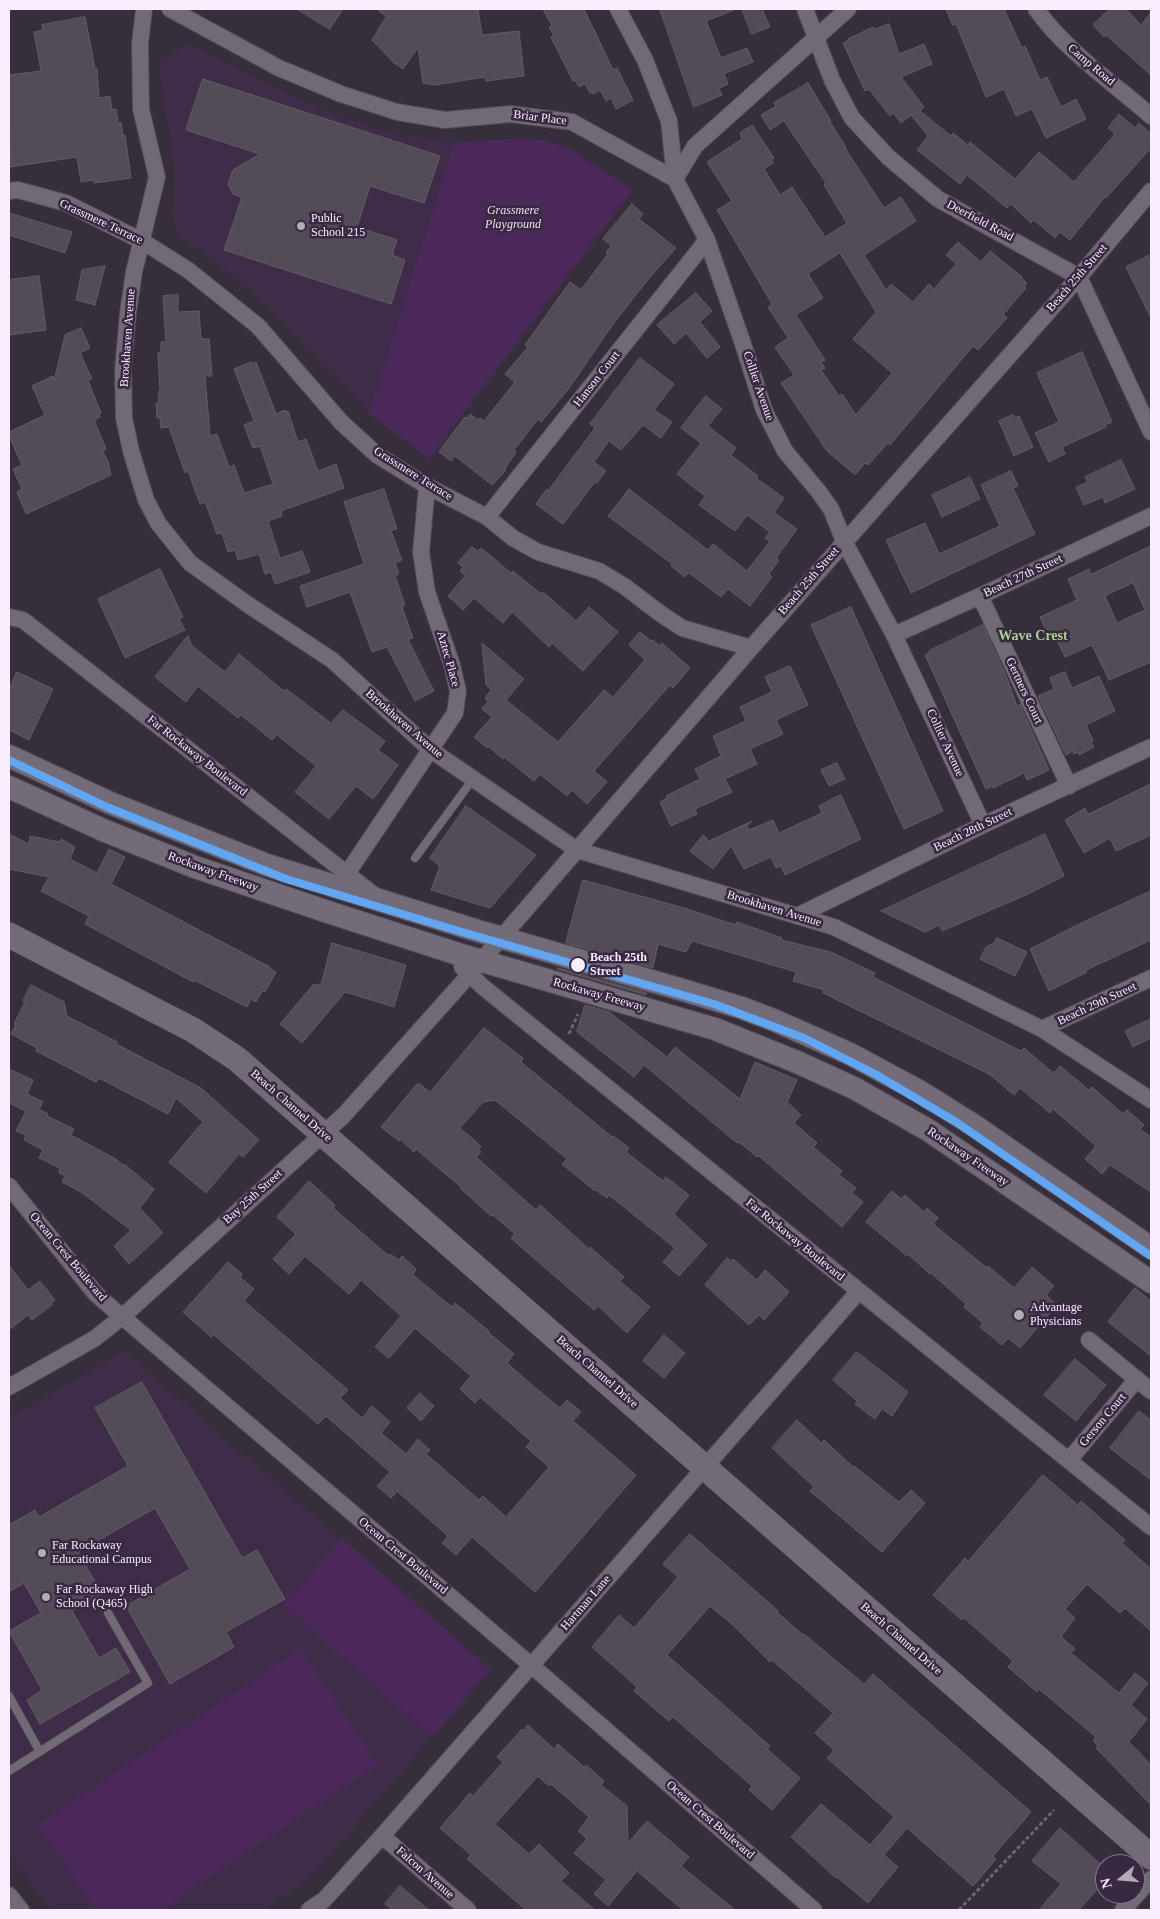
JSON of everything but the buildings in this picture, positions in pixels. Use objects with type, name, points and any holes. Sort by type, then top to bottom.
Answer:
[{"type":"main road","name":"Beach Channel Drive","points":[[9,935],[209,1040],[237,1059],[1151,1857]]},
{"type":"street","name":"Brookhaven Avenue","points":[[144,9],[140,44],[141,109],[157,177],[134,272],[128,313],[123,370],[124,418],[131,451],[146,500],[158,523],[190,563],[247,604],[332,660],[431,750],[577,850],[834,927],[1042,1029],[1151,1100]]},
{"type":"street","name":"Briar Place","points":[[170,9],[280,68],[340,94],[397,112],[445,120],[511,114],[572,122],[674,179]]},
{"type":"street","name":"Collier Avenue","points":[[618,9],[645,60],[668,121],[674,179],[707,240],[764,410],[786,452],[820,492],[831,509],[844,541],[894,635],[983,825]]},
{"type":"street","name":"Deerfield Road","points":[[805,9],[832,80],[852,118],[888,157],[938,199],[1078,276]]},
{"type":"street","points":[[674,179],[695,146],[848,9]]},
{"type":"street","name":"Camp Road","points":[[1036,9],[1065,43],[1151,116]]},
{"type":"street","name":"Grassmere Terrace","points":[[9,191],[18,190],[66,204],[142,241],[188,270],[258,326],[341,422],[377,455],[427,486],[487,517],[513,538],[538,552],[599,571],[624,586],[682,628],[751,648]]},
{"type":"street","name":"Beach 25th Street","points":[[475,967],[844,541],[1151,191]]},
{"type":"street","name":"Hanson Court","points":[[487,517],[707,240]]},
{"type":"street","points":[[1078,276],[1151,432]]},
{"type":"street","name":"Aztec Place","points":[[342,881],[455,713],[458,691],[452,665],[427,592],[421,552],[427,486]]},
{"type":"street","name":"Beach 27th Street","points":[[894,635],[1151,516]]},
{"type":"street","name":"Gertners Court","points":[[980,596],[1069,786]]},
{"type":"street","name":"Far Rockaway Boulevard","points":[[9,617],[23,620],[342,881]]},
{"type":"street","name":"Beach 28th Street","points":[[797,916],[983,825],[1151,747]]},
{"type":"street","name":"Rockaway Freeway","points":[[9,756],[110,803],[267,865],[342,881],[383,902],[742,1008],[776,1021],[850,1054],[919,1091],[961,1117],[1151,1248]]},
{"type":"street","name":"Rockaway Freeway","points":[[9,787],[95,827],[195,867],[443,949],[475,967],[715,1029],[789,1058],[854,1088],[928,1130],[1151,1282]]},
{"type":"street","name":"Far Rockaway Boulevard","points":[[475,967],[859,1291],[1151,1527]]},
{"type":"street","name":"Bay 25th Street","points":[[9,1387],[94,1338],[122,1317],[344,1115],[475,967]]},
{"type":"street","name":"Beach 29th Street","points":[[1042,1029],[1151,978]]},
{"type":"street","name":"Ocean Crest Boulevard","points":[[9,1186],[95,1293],[532,1666],[814,1910]]},
{"type":"street","name":"Hartman Lane","points":[[309,1910],[324,1900],[382,1836],[859,1291]]},
{"type":"street","points":[[1089,1340],[1151,1391]]},
{"type":"street","name":"Gerson Court","points":[[1069,1460],[1137,1379]]},
{"type":"street","name":"Falcon Avenue","points":[[382,1836],[468,1910]]},
{"type":"street","points":[[1123,1910],[1151,1879]]},
{"type":"street","points":[[9,1895],[21,1910]]},
{"type":"lane","points":[[415,858],[473,779]]},
{"type":"lane","points":[[9,1771],[148,1683],[108,1614]]},
{"type":"lane","points":[[9,1696],[40,1752]]},
{"type":"path","points":[[568,1036],[578,1014]]},
{"type":"path","points":[[959,1910],[1054,1810]]},
{"type":"shaded area","name":"Public School 215","points":[[188,43],[259,80],[339,117],[399,134],[454,143],[369,413],[270,307],[237,278],[180,237],[175,229],[173,216],[175,170],[159,70],[162,60]]},
{"type":"shaded area","points":[[124,1351],[491,1670],[308,1880],[263,1910],[52,1910],[9,1856],[9,1418]]},
{"type":"green space","name":"Grassmere Playground","points":[[523,138],[541,140],[568,148],[633,190],[429,459],[369,413],[454,143]]},
{"type":"green space","points":[[342,1538],[491,1670],[432,1737],[283,1605]]},
{"type":"green space","points":[[301,1648],[378,1765],[162,1910],[95,1910],[38,1824]]},
{"type":"transit line","points":[[9,760],[107,807],[286,879],[462,932],[714,1004],[804,1038],[875,1074],[956,1122],[1151,1256]]},
{"type":"place","name":"Public School 215","points":[[301,226]]},
{"type":"place","name":"Beach 25th Street","points":[[578,965]]},
{"type":"place","name":"Advantage Physicians","points":[[1019,1315]]},
{"type":"place","name":"Far Rockaway Educational Campus","points":[[42,1553]]},
{"type":"place","name":"Far Rockaway High School (Q465)","points":[[46,1597]]},
{"type":"district","name":"Wave Crest","points":[[1033,636]]}]
